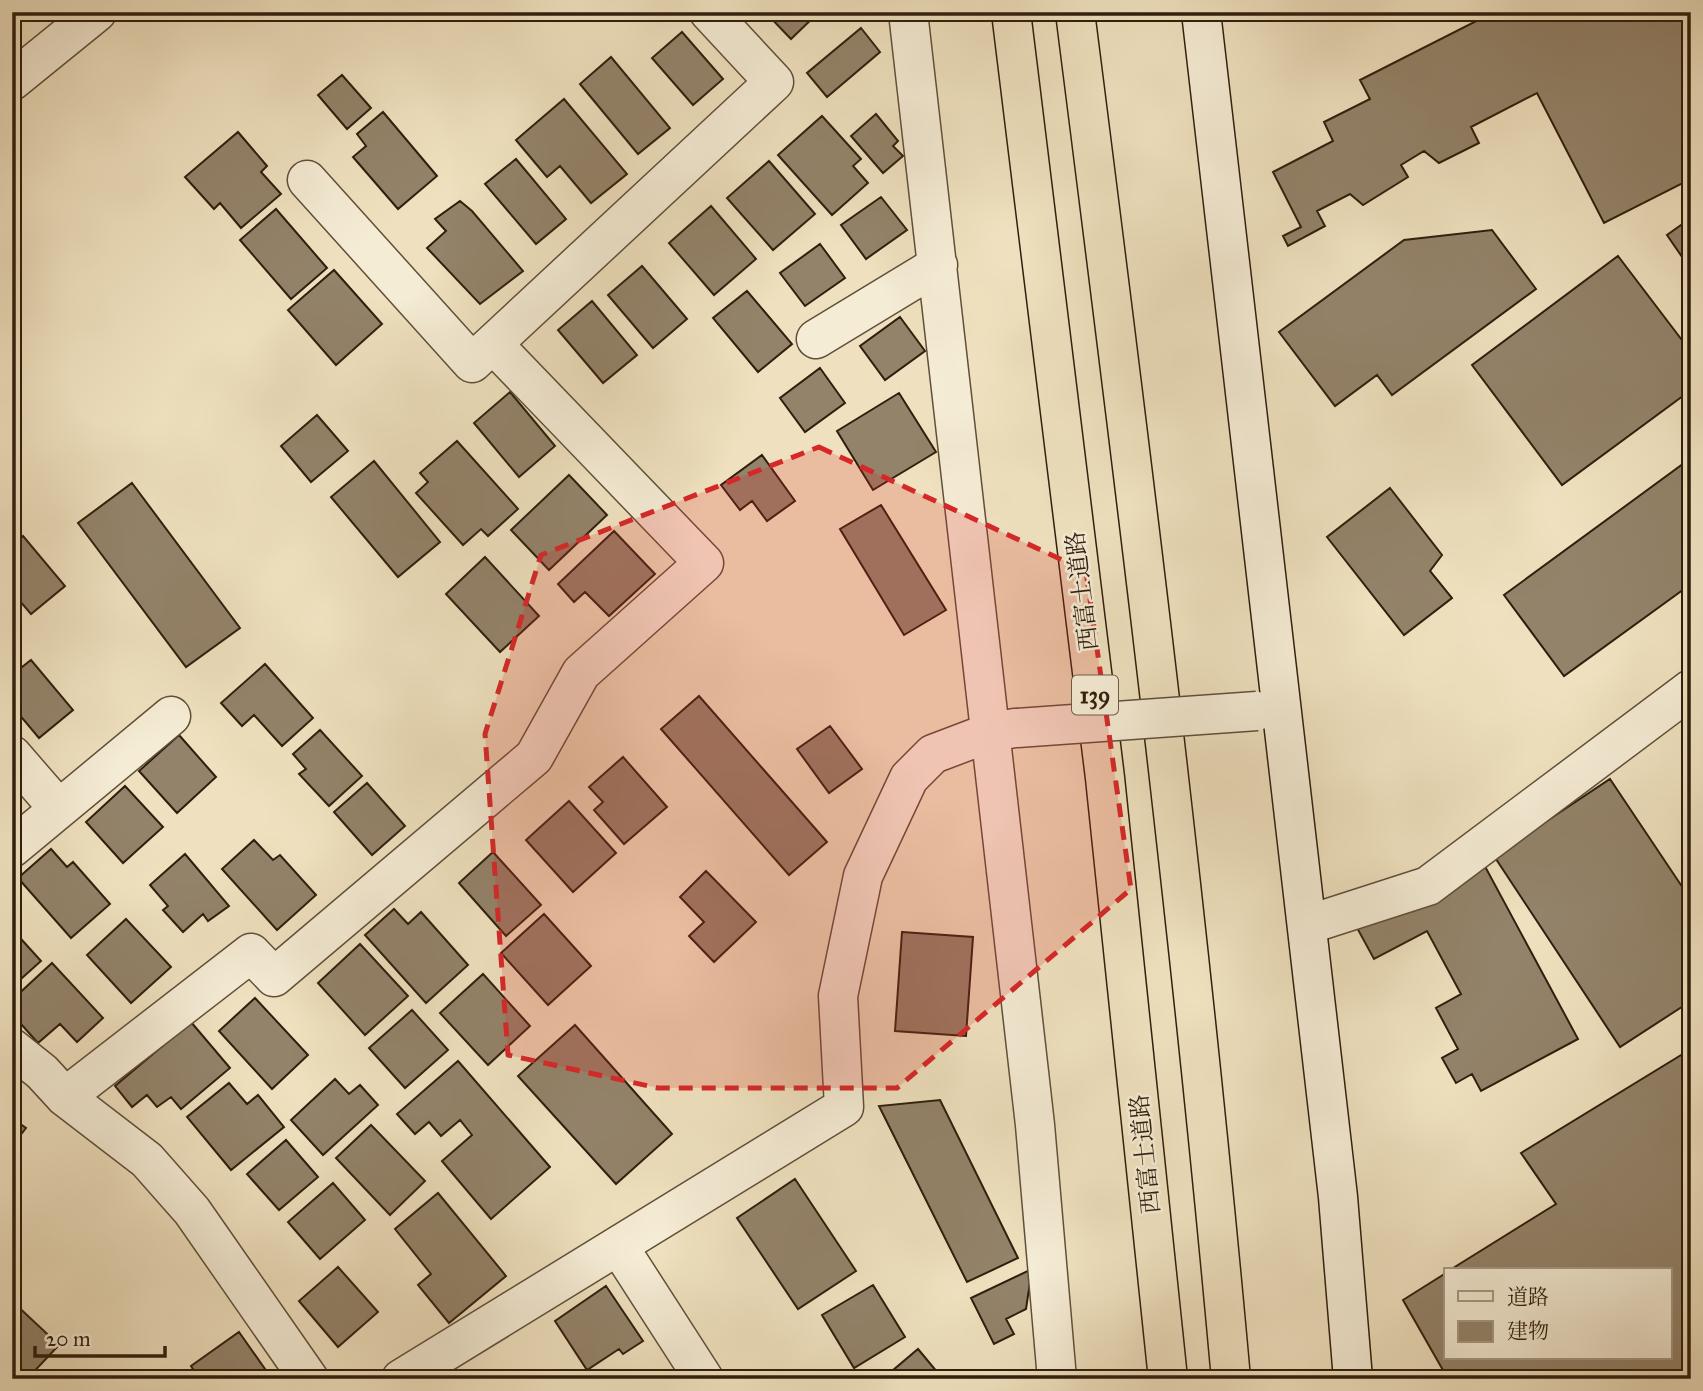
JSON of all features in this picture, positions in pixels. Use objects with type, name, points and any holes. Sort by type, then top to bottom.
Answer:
[{"type":"highway","name":"西富士道路","points":[[1011,12],[1107,792],[1168,1379]]},
{"type":"highway","points":[[1075,12],[1144,554],[1213,1173],[1231,1379]]},
{"type":"street","points":[[12,82],[97,12]]},
{"type":"street","points":[[307,180],[472,363],[774,82],[709,12]]},
{"type":"street","points":[[908,12],[938,265],[1004,730],[1057,1379]]},
{"type":"street","points":[[1201,12],[1269,710],[1307,925],[1338,1197],[1353,1379]]},
{"type":"street","points":[[816,339],[938,265]]},
{"type":"street","points":[[65,1097],[251,953],[274,977],[534,757],[581,673],[705,563],[493,344]]},
{"type":"street","points":[[1307,925],[1428,887],[1691,689]]},
{"type":"street","points":[[401,1379],[844,1107],[838,996],[863,876],[909,778],[933,754],[1004,730],[1269,710]]},
{"type":"street","points":[[12,848],[171,716]]},
{"type":"street","points":[[12,755],[58,808]]},
{"type":"street","points":[[12,1048],[42,1072],[65,1097],[147,1160],[192,1210],[309,1379]]},
{"type":"street","points":[[619,1247],[704,1379]]},
{"type":"highlighted area","points":[[819,447],[1086,571],[1131,889],[897,1088],[658,1088],[508,1055],[485,734],[541,555]]},
{"type":"building","points":[[765,12],[819,12],[791,39]]},
{"type":"building","points":[[1494,12],[1691,12],[1691,179],[1604,223],[1537,93],[1471,127],[1479,143],[1439,163],[1424,151],[1401,165],[1408,177],[1363,205],[1350,194],[1317,211],[1325,226],[1288,246],[1283,236],[1301,227],[1273,172],[1333,141],[1324,122],[1370,99],[1360,80]]},
{"type":"building","points":[[861,28],[880,52],[827,97],[807,73]]},
{"type":"building","points":[[682,32],[723,79],[693,105],[652,58]]},
{"type":"building","points":[[611,57],[670,128],[638,154],[580,84]]},
{"type":"building","points":[[342,75],[371,108],[347,129],[318,95]]},
{"type":"building","points":[[564,99],[627,174],[591,203],[560,166],[547,177],[516,140]]},
{"type":"building","points":[[383,112],[437,176],[398,209],[353,157],[366,146],[357,134]]},
{"type":"building","points":[[876,114],[898,141],[893,146],[903,156],[883,173],[851,136]]},
{"type":"building","points":[[822,116],[861,159],[853,166],[868,183],[832,215],[778,155]]},
{"type":"building","points":[[238,132],[267,166],[261,172],[281,194],[241,228],[220,203],[214,209],[185,177]]},
{"type":"building","points":[[516,159],[566,219],[536,244],[485,184]]},
{"type":"building","points":[[769,161],[815,214],[773,250],[727,198]]},
{"type":"building","points":[[881,197],[907,230],[866,259],[841,225]]},
{"type":"building","points":[[460,201],[472,211],[523,271],[480,304],[427,248],[446,231],[435,219]]},
{"type":"building","points":[[711,206],[756,259],[714,295],[669,243]]},
{"type":"building","points":[[276,209],[327,268],[291,299],[240,240]]},
{"type":"building","points":[[1691,218],[1691,270],[1667,235]]},
{"type":"building","points":[[1492,230],[1536,289],[1392,395],[1377,375],[1335,406],[1279,332],[1404,240]]},
{"type":"building","points":[[820,244],[845,278],[805,306],[780,273]]},
{"type":"building","points":[[1618,256],[1691,352],[1691,390],[1562,485],[1472,365]]},
{"type":"building","points":[[642,266],[687,319],[653,348],[608,295]]},
{"type":"building","points":[[334,270],[382,324],[336,365],[288,310]]},
{"type":"building","points":[[747,291],[792,344],[758,372],[713,318]]},
{"type":"building","points":[[592,301],[637,355],[603,383],[558,330]]},
{"type":"building","points":[[900,317],[925,351],[885,380],[860,346]]},
{"type":"building","points":[[820,368],[845,403],[805,432],[780,398]]},
{"type":"building","points":[[510,392],[555,446],[519,477],[474,423]]},
{"type":"building","points":[[899,393],[936,452],[873,490],[837,431]]},
{"type":"building","points":[[317,415],[348,451],[311,482],[281,446]]},
{"type":"building","points":[[457,441],[518,509],[488,536],[481,529],[463,545],[416,493],[428,482],[420,473]]},
{"type":"building","points":[[762,455],[795,501],[767,521],[752,501],[740,510],[721,485]]},
{"type":"building","points":[[1691,458],[1691,584],[1564,676],[1504,595]]},
{"type":"building","points":[[374,461],[440,542],[398,577],[331,497]]},
{"type":"building","points":[[569,475],[607,515],[549,570],[511,530]]},
{"type":"building","points":[[132,483],[240,628],[186,667],[78,523]]},
{"type":"building","points":[[1390,488],[1442,555],[1430,571],[1452,598],[1404,635],[1327,537]]},
{"type":"building","points":[[881,505],[946,610],[904,635],[840,529]]},
{"type":"building","points":[[614,531],[655,574],[609,616],[585,592],[574,602],[558,584]]},
{"type":"building","points":[[23,536],[65,586],[31,614],[12,592],[12,545]]},
{"type":"building","points":[[485,557],[539,616],[500,652],[446,594]]},
{"type":"building","points":[[31,660],[73,710],[39,738],[12,706],[12,675]]},
{"type":"building","points":[[265,664],[313,718],[282,746],[254,715],[242,726],[221,703]]},
{"type":"building","points":[[699,696],[827,842],[789,875],[661,729]]},
{"type":"building","points":[[830,726],[862,769],[829,793],[797,749]]},
{"type":"building","points":[[320,730],[362,776],[329,806],[299,774],[306,769],[293,754]]},
{"type":"building","points":[[179,735],[216,777],[177,813],[139,771]]},
{"type":"building","points":[[623,757],[667,807],[624,844],[594,810],[603,802],[589,787]]},
{"type":"building","points":[[1610,779],[1691,900],[1691,1001],[1620,1047],[1494,856]]},
{"type":"building","points":[[367,783],[405,826],[372,855],[334,812]]},
{"type":"building","points":[[125,786],[163,827],[123,863],[86,822]]},
{"type":"building","points":[[569,801],[616,853],[573,892],[526,840]]},
{"type":"building","points":[[254,840],[273,860],[280,855],[316,895],[277,930],[222,869]]},
{"type":"building","points":[[51,849],[67,867],[73,862],[110,904],[71,938],[18,878]]},
{"type":"building","points":[[493,852],[541,905],[506,936],[459,883]]},
{"type":"building","points":[[185,854],[229,906],[208,921],[203,914],[183,932],[163,910],[168,906],[150,885]]},
{"type":"building","points":[[1481,859],[1578,1039],[1481,1091],[1472,1074],[1456,1083],[1442,1058],[1458,1049],[1436,1008],[1461,994],[1427,931],[1374,959],[1356,926]]},
{"type":"building","points":[[706,871],[756,922],[714,962],[689,936],[704,922],[680,897]]},
{"type":"building","points":[[394,909],[408,924],[421,912],[468,965],[426,1003],[365,935]]},
{"type":"building","points":[[544,914],[591,966],[548,1005],[501,953]]},
{"type":"building","points":[[126,919],[171,967],[131,1003],[87,955]]},
{"type":"building","points":[[12,929],[41,961],[12,987]]},
{"type":"building","points":[[902,932],[973,937],[966,1036],[895,1031]]},
{"type":"building","points":[[360,944],[408,996],[365,1035],[318,983]]},
{"type":"building","points":[[52,963],[103,1018],[77,1042],[60,1024],[38,1043],[12,1014],[12,1000]]},
{"type":"building","points":[[483,974],[530,1026],[488,1065],[440,1013]]},
{"type":"building","points":[[255,998],[308,1055],[272,1089],[219,1031]]},
{"type":"building","points":[[412,1010],[448,1050],[405,1088],[369,1048]]},
{"type":"building","points":[[191,1022],[230,1068],[181,1109],[171,1097],[157,1107],[147,1095],[132,1107],[115,1086]]},
{"type":"building","points":[[575,1025],[672,1134],[616,1184],[518,1076]]},
{"type":"building","points":[[1691,1049],[1691,1379],[1448,1379],[1403,1300],[1444,1274],[1444,1360],[1672,1360],[1672,1268],[1453,1268],[1556,1204],[1521,1153]]},
{"type":"building","points":[[458,1061],[550,1167],[491,1219],[442,1161],[472,1135],[460,1120],[441,1136],[429,1122],[415,1134],[397,1114]]},
{"type":"building","points":[[335,1079],[349,1094],[360,1085],[378,1105],[323,1155],[291,1120]]},
{"type":"building","points":[[229,1083],[247,1104],[258,1095],[284,1127],[231,1170],[187,1117]]},
{"type":"building","points":[[940,1100],[1018,1258],[967,1282],[879,1106]]},
{"type":"building","points":[[12,1118],[26,1128],[12,1146]]},
{"type":"building","points":[[371,1125],[425,1181],[390,1215],[336,1158]]},
{"type":"building","points":[[286,1140],[318,1177],[279,1210],[247,1174]]},
{"type":"building","points":[[795,1179],[856,1271],[798,1309],[737,1218]]},
{"type":"building","points":[[333,1183],[365,1220],[320,1259],[288,1222]]},
{"type":"building","points":[[438,1193],[506,1276],[449,1323],[418,1285],[431,1274],[395,1229]]},
{"type":"building","points":[[338,1267],[378,1312],[338,1347],[299,1301]]},
{"type":"building","points":[[1032,1269],[1026,1309],[1006,1319],[1014,1334],[994,1344],[971,1298]]},
{"type":"building","points":[[873,1285],[905,1337],[854,1368],[822,1315]]},
{"type":"building","points":[[606,1286],[643,1341],[623,1354],[619,1349],[587,1370],[555,1321]]},
{"type":"building","points":[[12,1301],[59,1345],[27,1379],[12,1379]]},
{"type":"building","points":[[239,1332],[272,1379],[199,1379],[191,1366]]},
{"type":"building","points":[[918,1349],[943,1379],[898,1379],[892,1371]]}]
